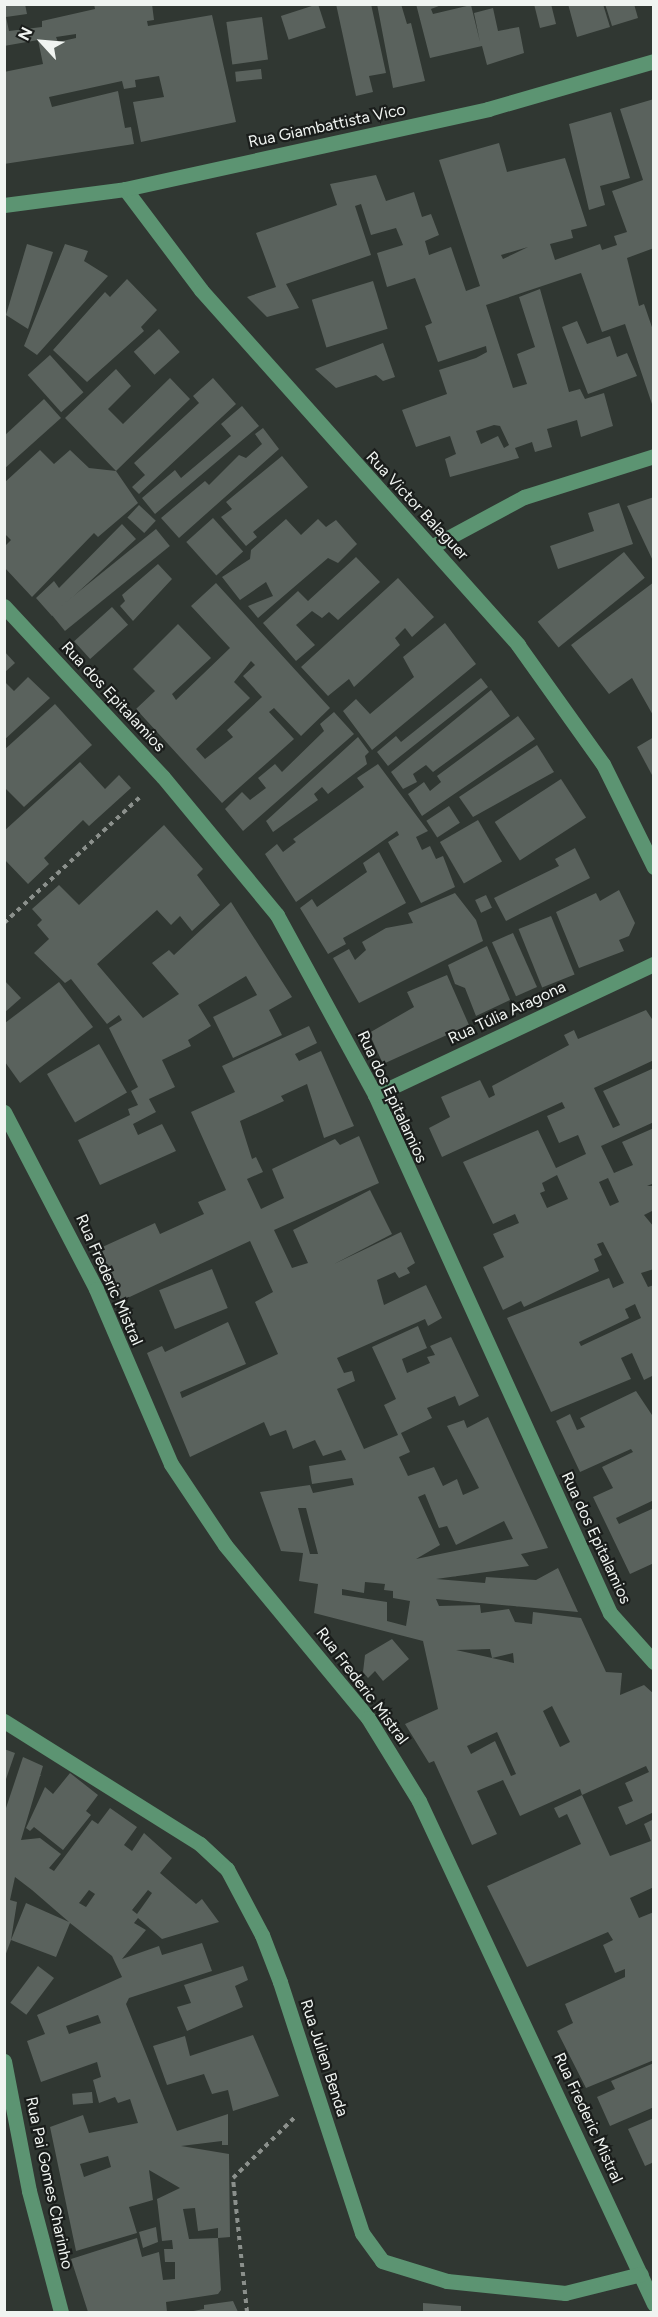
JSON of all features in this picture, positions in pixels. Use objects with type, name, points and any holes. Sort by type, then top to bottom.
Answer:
[{"type":"street","name":"Rua Giambattista Vico","points":[[4,205],[125,189],[488,109],[654,61]]},
{"type":"street","name":"Rua Victor Balaguer","points":[[125,189],[201,290],[431,547],[481,599],[566,710],[603,764],[654,867]]},
{"type":"street","points":[[431,547],[524,497],[654,456]]},
{"type":"street","name":"Rua dos Epitalamios","points":[[4,606],[163,777],[260,888],[302,956],[375,1095],[610,1613],[654,1662]]},
{"type":"street","name":"Rua Túlia Aragona","points":[[375,1095],[654,964]]},
{"type":"street","name":"Rua Frederic Mistral","points":[[4,1112],[96,1289],[171,1464],[225,1545],[368,1718],[429,1819],[654,2304]]},
{"type":"street","name":"Rua Julien Benda","points":[[4,1721],[200,1844],[227,1869],[262,1935],[362,2234],[374,2254],[390,2265],[476,2285],[565,2294],[641,2274]]},
{"type":"street","name":"Rua Pai Gomes Charinho","points":[[4,2061],[29,2192],[62,2313]]},
{"type":"path","points":[[4,923],[163,777]]},
{"type":"path","points":[[247,2313],[233,2178],[316,2095]]},
{"type":"building","points":[[4,4],[25,4],[27,14],[6,17],[9,31],[42,27],[42,21],[95,9],[94,4],[152,4],[154,20],[147,21],[148,26],[212,15],[236,122],[141,142],[133,102],[164,97],[159,76],[135,80],[136,87],[124,89],[122,81],[49,97],[52,107],[118,91],[125,128],[131,127],[134,144],[4,164],[4,72],[43,64],[38,40],[4,46]],"holes":[[[76,34],[76,38],[58,42],[56,37]]]},
{"type":"building","points":[[318,4],[326,28],[289,40],[281,16]]},
{"type":"building","points":[[336,4],[371,4],[386,73],[369,76],[373,92],[356,96]]},
{"type":"building","points":[[377,4],[401,4],[407,24],[411,23],[425,81],[393,88]]},
{"type":"building","points":[[416,4],[444,4],[431,9],[433,14],[471,5],[480,42],[474,13],[493,8],[498,31],[519,27],[524,53],[487,65],[482,46],[430,58]]},
{"type":"building","points":[[534,4],[551,4],[556,24],[540,28]]},
{"type":"building","points":[[568,4],[603,4],[610,27],[577,37]]},
{"type":"building","points":[[605,4],[634,4],[638,18],[612,26]]},
{"type":"building","points":[[262,17],[268,60],[232,65],[226,22]]},
{"type":"building","points":[[261,69],[262,79],[236,82],[235,72]]},
{"type":"building","points":[[654,99],[654,248],[627,258],[639,306],[644,304],[654,333],[654,410],[625,324],[602,332],[581,273],[486,305],[513,388],[527,384],[517,354],[535,347],[519,297],[540,289],[569,392],[580,389],[585,399],[604,393],[613,426],[581,437],[577,420],[547,429],[552,447],[535,452],[532,442],[515,448],[519,458],[450,477],[445,459],[456,454],[450,436],[416,447],[402,410],[447,394],[439,370],[476,358],[487,352],[486,346],[438,362],[425,326],[432,323],[415,278],[387,287],[377,253],[403,245],[396,228],[371,235],[361,204],[355,206],[371,255],[286,284],[299,308],[267,317],[247,297],[276,287],[256,233],[337,205],[330,184],[376,175],[386,201],[414,192],[422,217],[431,214],[439,235],[425,241],[429,255],[451,247],[466,291],[480,286],[439,160],[499,143],[507,172],[565,158],[587,226],[571,230],[573,238],[550,244],[555,260],[600,244],[602,250],[617,245],[614,236],[627,232],[612,191],[643,180],[620,109]],"holes":[[[528,247],[503,259],[501,255]],[[494,425],[500,426],[509,445],[504,448],[498,436],[481,444],[476,431]]]},
{"type":"building","points":[[611,112],[630,178],[600,186],[605,205],[589,210],[569,124]]},
{"type":"building","points":[[27,244],[53,252],[28,329],[6,315]]},
{"type":"building","points":[[65,244],[88,251],[84,261],[108,276],[37,355],[24,346]]},
{"type":"building","points":[[127,279],[157,310],[141,327],[144,331],[87,382],[53,350],[105,292],[110,297]]},
{"type":"building","points":[[373,281],[388,329],[326,348],[312,300]]},
{"type":"building","points":[[577,321],[587,344],[610,336],[617,357],[627,353],[637,376],[588,394],[562,327]]},
{"type":"building","points":[[159,329],[180,352],[154,375],[134,352]]},
{"type":"building","points":[[383,343],[395,377],[383,381],[376,375],[336,388],[315,369]]},
{"type":"building","points":[[50,355],[83,392],[61,412],[28,375]]},
{"type":"building","points":[[116,369],[131,386],[108,409],[123,424],[170,378],[190,399],[116,471],[65,418]]},
{"type":"building","points":[[213,378],[236,404],[139,494],[132,487],[145,475],[134,463],[199,403],[193,396]]},
{"type":"building","points":[[44,399],[61,418],[4,469],[4,436]]},
{"type":"building","points":[[242,406],[259,426],[155,514],[142,498],[175,470],[181,478],[231,436],[221,424]]},
{"type":"building","points":[[263,428],[279,449],[179,538],[161,518],[205,481],[209,485],[239,455],[246,458],[262,444],[255,434]]},
{"type":"building","points":[[40,450],[54,464],[70,450],[89,468],[116,471],[138,503],[98,537],[94,533],[32,597],[5,568],[5,546],[11,540],[4,533],[4,483]]},
{"type":"building","points":[[282,456],[308,487],[253,532],[257,537],[246,546],[221,517],[232,509],[226,502]]},
{"type":"building","points":[[654,497],[654,563],[627,506]]},
{"type":"building","points":[[619,503],[633,544],[558,569],[550,546],[594,531],[588,513]]},
{"type":"building","points":[[139,505],[156,521],[144,533],[127,517]]},
{"type":"building","points":[[213,518],[243,551],[216,576],[186,542]]},
{"type":"building","points":[[286,519],[301,535],[318,519],[326,527],[336,520],[357,544],[338,563],[328,558],[258,618],[248,606],[273,596],[266,582],[240,600],[222,577],[250,559],[251,550]]},
{"type":"building","points":[[122,524],[136,539],[52,616],[36,598],[54,581],[59,588]]},
{"type":"building","points":[[156,529],[170,546],[65,631],[51,614]]},
{"type":"building","points":[[624,552],[645,578],[559,648],[538,622]]},
{"type":"building","points":[[356,557],[380,582],[338,620],[329,612],[322,618],[312,611],[296,625],[315,645],[296,661],[263,623],[298,591],[308,601]]},
{"type":"building","points":[[158,564],[172,579],[133,621],[120,606],[125,601],[122,595]]},
{"type":"building","points":[[398,578],[434,617],[412,637],[405,628],[395,638],[400,645],[354,687],[349,679],[328,696],[301,667]]},
{"type":"building","points":[[654,582],[654,717],[632,678],[609,694],[571,645]]},
{"type":"building","points":[[216,583],[330,708],[301,736],[274,708],[269,712],[294,739],[222,803],[136,709],[155,691],[133,669],[178,624],[211,658],[172,694],[176,700],[230,648],[191,606]],"holes":[[[251,661],[255,665],[243,676],[262,697],[227,730],[233,737],[205,759],[196,749],[250,698],[234,682]]]},
{"type":"building","points":[[112,607],[128,625],[90,659],[74,641]]},
{"type":"building","points":[[445,623],[476,664],[372,750],[343,711],[356,699],[370,714],[414,677],[403,657]]},
{"type":"building","points":[[4,651],[15,663],[4,673]]},
{"type":"building","points":[[28,677],[50,698],[4,740],[4,681],[14,691]]},
{"type":"building","points":[[481,678],[488,687],[388,766],[377,752],[396,736],[401,742]]},
{"type":"building","points":[[491,690],[510,716],[433,772],[426,765],[413,774],[417,782],[403,789],[391,772]]},
{"type":"building","points":[[55,704],[92,745],[24,807],[4,787],[4,750]]},
{"type":"building","points":[[334,712],[354,734],[243,831],[225,809],[242,792],[250,800],[266,788],[258,778],[275,764],[282,772],[324,731],[320,724]]},
{"type":"building","points":[[518,716],[535,739],[422,816],[408,794],[424,782],[430,791],[441,782],[437,776]]},
{"type":"building","points":[[358,737],[369,752],[365,756],[367,764],[328,794],[322,787],[314,794],[318,800],[273,832],[266,821]]},
{"type":"building","points":[[654,737],[654,774],[652,775],[637,747]]},
{"type":"building","points":[[537,745],[554,772],[473,817],[459,797]]},
{"type":"building","points":[[80,762],[105,789],[119,775],[131,788],[89,826],[83,820],[44,858],[49,864],[28,884],[4,859],[4,831]]},
{"type":"building","points":[[378,764],[428,831],[416,837],[422,850],[430,846],[436,859],[443,856],[455,887],[421,903],[388,842],[399,835],[397,831],[296,902],[265,854],[277,844],[283,852],[296,842],[293,839],[364,787],[357,778]]},
{"type":"building","points":[[561,779],[586,818],[520,861],[495,822]]},
{"type":"building","points":[[449,806],[460,823],[437,837],[426,821]]},
{"type":"building","points":[[478,820],[502,862],[464,884],[440,842]]},
{"type":"building","points":[[164,825],[203,869],[197,875],[220,905],[192,931],[180,916],[171,925],[157,910],[97,964],[143,1018],[179,994],[152,963],[169,950],[174,955],[231,902],[292,997],[269,1010],[282,1035],[233,1058],[213,1017],[257,995],[246,976],[198,1005],[211,1026],[188,1040],[191,1046],[162,1060],[175,1087],[149,1099],[156,1112],[133,1124],[138,1135],[162,1124],[176,1151],[100,1185],[78,1140],[130,1115],[128,1109],[138,1105],[131,1091],[138,1087],[109,1028],[122,1020],[119,1015],[107,1024],[71,979],[65,983],[34,953],[49,939],[37,925],[42,920],[32,909],[59,885],[79,905]]},
{"type":"building","points":[[575,848],[590,878],[506,921],[494,898],[559,866],[555,859]]},
{"type":"building","points":[[379,852],[406,903],[343,938],[346,944],[328,954],[300,908],[312,899],[317,907],[367,872],[363,863]]},
{"type":"building","points":[[619,890],[635,923],[629,936],[619,940],[624,951],[579,968],[556,912],[596,893],[600,901]]},
{"type":"building","points":[[455,893],[476,920],[483,941],[359,1003],[333,958],[349,949],[355,960],[366,950],[362,942],[386,928],[413,923],[408,913]]},
{"type":"building","points":[[486,895],[492,908],[481,913],[475,900]]},
{"type":"building","points":[[551,916],[575,974],[542,988],[519,929]]},
{"type":"building","points":[[513,933],[537,987],[516,996],[492,942]]},
{"type":"building","points":[[487,946],[510,1000],[476,1016],[465,988],[455,984],[448,965]]},
{"type":"building","points":[[447,975],[469,1025],[383,1064],[369,1033],[414,1007],[407,992]]},
{"type":"building","points":[[4,980],[21,998],[4,1013]]},
{"type":"building","points":[[59,982],[93,1027],[20,1083],[5,1062],[5,1023]]},
{"type":"building","points":[[646,1010],[654,1022],[654,1060],[594,1088],[613,1128],[620,1125],[603,1091],[654,1068],[654,1122],[601,1146],[614,1173],[633,1165],[622,1142],[654,1128],[654,1183],[647,1186],[654,1186],[654,1210],[644,1215],[654,1227],[654,1269],[641,1273],[648,1287],[654,1285],[654,1375],[644,1380],[632,1353],[621,1358],[631,1379],[551,1412],[507,1318],[609,1278],[613,1288],[624,1283],[603,1242],[597,1244],[602,1255],[594,1259],[599,1271],[524,1307],[521,1301],[503,1310],[483,1267],[504,1257],[493,1234],[519,1223],[515,1214],[493,1224],[463,1162],[538,1130],[556,1168],[586,1154],[578,1135],[559,1143],[547,1116],[565,1108],[562,1102],[442,1157],[429,1128],[450,1117],[441,1097],[480,1080],[489,1098],[495,1095],[492,1086],[569,1045],[564,1035],[574,1030],[578,1039]],"holes":[[[557,1175],[568,1199],[547,1208],[540,1193],[545,1191],[542,1183]],[[608,1178],[619,1202],[610,1206],[599,1182]],[[635,1304],[641,1318],[581,1346],[579,1342],[629,1318],[625,1309]]]},
{"type":"building","points":[[309,1026],[317,1043],[295,1054],[299,1061],[321,1051],[354,1126],[324,1138],[307,1084],[281,1096],[284,1101],[240,1121],[252,1159],[256,1157],[263,1172],[247,1179],[261,1209],[284,1198],[272,1169],[335,1139],[340,1145],[359,1136],[379,1183],[274,1230],[292,1268],[308,1263],[293,1230],[370,1190],[392,1234],[334,1264],[401,1232],[415,1263],[407,1268],[410,1273],[399,1278],[395,1272],[377,1280],[384,1305],[426,1285],[442,1318],[428,1326],[425,1319],[337,1358],[344,1373],[352,1371],[355,1381],[337,1389],[364,1449],[398,1435],[384,1405],[396,1399],[372,1347],[418,1326],[427,1348],[402,1359],[407,1373],[430,1363],[427,1357],[435,1355],[430,1346],[451,1337],[479,1396],[459,1406],[455,1396],[427,1408],[432,1418],[401,1433],[410,1452],[399,1457],[408,1476],[434,1467],[443,1486],[457,1479],[463,1495],[479,1488],[447,1426],[464,1420],[467,1428],[488,1417],[548,1548],[521,1554],[529,1566],[436,1579],[485,1583],[486,1577],[536,1580],[558,1568],[578,1612],[436,1599],[439,1606],[480,1605],[481,1613],[509,1609],[515,1622],[532,1624],[533,1612],[581,1618],[606,1672],[622,1673],[620,1695],[644,1685],[654,1694],[654,1812],[626,1825],[618,1807],[633,1801],[625,1783],[649,1772],[646,1766],[582,1795],[580,1789],[520,1816],[503,1780],[477,1791],[497,1834],[472,1845],[434,1761],[429,1763],[405,1724],[438,1709],[423,1641],[314,1613],[318,1584],[299,1581],[303,1553],[281,1551],[260,1492],[310,1485],[313,1493],[354,1485],[352,1478],[312,1484],[309,1466],[346,1460],[341,1450],[323,1456],[315,1440],[293,1449],[286,1430],[270,1436],[264,1422],[190,1457],[147,1353],[162,1346],[165,1352],[228,1322],[246,1364],[180,1392],[182,1398],[278,1354],[255,1302],[273,1292],[250,1241],[121,1301],[98,1249],[155,1223],[160,1234],[204,1214],[198,1202],[226,1190],[191,1112],[235,1092],[222,1066]],"holes":[[[425,1494],[439,1528],[447,1526],[456,1545],[504,1521],[513,1539],[416,1559],[440,1545],[418,1497]],[[298,1508],[306,1508],[318,1554],[310,1554]],[[365,1582],[385,1584],[384,1590],[393,1591],[393,1598],[410,1601],[406,1626],[387,1621],[387,1602],[342,1595],[342,1589],[364,1593]],[[490,1649],[492,1658],[456,1650]],[[513,1653],[514,1663],[492,1658]],[[552,1706],[570,1742],[560,1747],[543,1711]],[[497,1732],[516,1774],[511,1776],[495,1741],[471,1754],[467,1746]]]},
{"type":"building","points":[[99,1044],[127,1092],[75,1122],[47,1074]]},
{"type":"building","points":[[212,1269],[228,1308],[175,1329],[159,1290]]},
{"type":"building","points":[[636,1391],[654,1418],[654,1500],[616,1518],[619,1524],[654,1508],[654,1563],[630,1574],[593,1497],[613,1488],[602,1467],[633,1452],[631,1449],[580,1472],[556,1421],[570,1414],[577,1430],[585,1427],[580,1418]]},
{"type":"building","points":[[392,1639],[409,1659],[383,1681],[375,1671],[368,1678],[363,1672],[365,1655]]},
{"type":"building","points":[[4,1749],[15,1753],[5,1782],[4,1782]]},
{"type":"building","points":[[23,1757],[43,1766],[21,1840],[40,1838],[61,1854],[49,1868],[54,1871],[92,1820],[98,1824],[110,1808],[137,1827],[124,1845],[132,1851],[144,1833],[172,1858],[160,1873],[196,1904],[202,1899],[219,1922],[162,1939],[138,1918],[134,1923],[146,1930],[122,1959],[159,1946],[162,1955],[202,1943],[212,1971],[129,1998],[126,2004],[177,2131],[228,2114],[228,2145],[222,2145],[222,2141],[181,2146],[229,2154],[230,2237],[218,2238],[221,2290],[218,2294],[166,2302],[167,2312],[88,2312],[71,2259],[137,2238],[142,2257],[159,2252],[163,2280],[175,2279],[175,2262],[165,2262],[164,2249],[173,2249],[172,2240],[162,2241],[157,2199],[180,2188],[149,2170],[153,2200],[129,2207],[137,2233],[76,2251],[50,2127],[83,2115],[89,2133],[138,2123],[130,2099],[118,2103],[115,2097],[99,2103],[93,2080],[101,2077],[97,2062],[41,2082],[27,2041],[45,2034],[37,2015],[122,1977],[112,1956],[70,1923],[56,1957],[11,1940],[4,1959],[4,1814]],"holes":[[[15,1877],[69,1922],[26,1903],[11,1940],[17,1902],[10,1900]],[[89,1890],[95,1894],[86,1907],[79,1903]],[[148,1890],[152,1893],[137,1914],[132,1910]],[[98,2015],[101,2023],[69,2034],[66,2026]],[[108,2156],[111,2167],[84,2177],[80,2164]],[[195,2208],[198,2231],[218,2228],[218,2238],[189,2239],[183,2209]]]},
{"type":"building","points":[[70,1773],[98,1795],[86,1811],[91,1815],[63,1850],[34,1827],[30,1831],[26,1828],[45,1787],[53,1794]]},
{"type":"building","points":[[582,1795],[610,1856],[651,1841],[644,1824],[654,1819],[654,1887],[630,1898],[639,1918],[654,1912],[654,2060],[586,2088],[557,2031],[573,2023],[565,2004],[625,1977],[625,1969],[615,1973],[603,1945],[613,1940],[608,1932],[527,1967],[487,1886],[581,1844],[567,1814],[559,1818],[554,1808]]},
{"type":"building","points":[[38,1966],[54,1978],[26,2015],[10,2003]]},
{"type":"building","points":[[243,1966],[248,1980],[235,1986],[243,2007],[187,2031],[177,2007],[191,2003],[184,1985]]},
{"type":"building","points":[[253,2035],[279,2096],[233,2111],[228,2090],[212,2094],[204,2074],[167,2085],[153,2046],[185,2036],[190,2056]]},
{"type":"building","points":[[654,2063],[654,2107],[610,2126],[597,2097],[615,2089],[611,2081]]},
{"type":"building","points":[[92,2092],[93,2103],[73,2105],[72,2094]]},
{"type":"building","points":[[654,2118],[654,2162],[645,2166],[628,2129]]},
{"type":"building","points":[[156,2227],[158,2242],[143,2248],[139,2232]]},
{"type":"building","points":[[233,2301],[238,2312],[188,2312],[204,2309],[204,2305]]},
{"type":"building","points":[[423,2303],[461,2306],[461,2312],[423,2312]]}]
